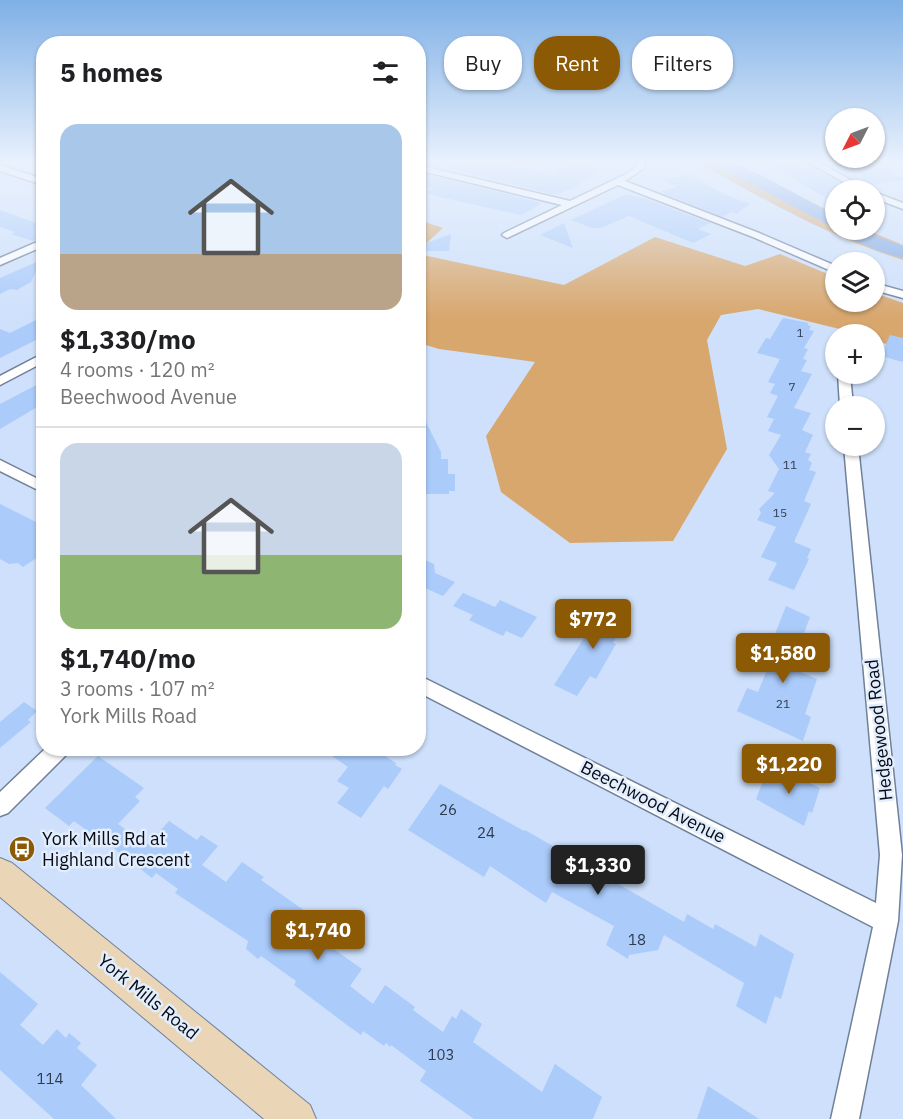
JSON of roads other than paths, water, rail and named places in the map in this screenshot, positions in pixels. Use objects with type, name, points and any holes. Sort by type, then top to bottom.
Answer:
[{"type":"main road","name":"York Mills Road","points":[[0,875],[297,1119]]},
{"type":"street","points":[[507,235],[552,213]]},
{"type":"street","points":[[699,213],[825,265]]},
{"type":"street","points":[[0,261],[36,245]]},
{"type":"street","points":[[885,289],[903,295]]},
{"type":"street","points":[[0,381],[36,361]]},
{"type":"street","name":"Hedgewood Road","points":[[845,1119],[886,921],[891,855],[852,456]]},
{"type":"street","points":[[0,465],[36,484]]},
{"type":"street","name":"Beechwood Avenue","points":[[426,687],[886,921]]},
{"type":"street","points":[[0,806],[52,756]]},
{"type":"waterway","points":[[817,213],[825,218]]},
{"type":"waterway","points":[[869,240],[903,252]]},
{"type":"place","name":"York Mills Rd at Highland Crescent","points":[[22,849]]}]
